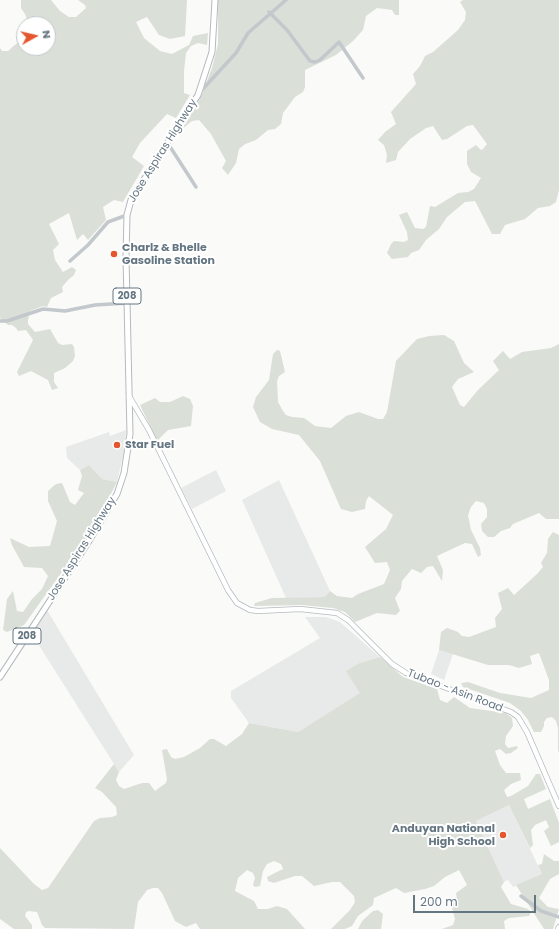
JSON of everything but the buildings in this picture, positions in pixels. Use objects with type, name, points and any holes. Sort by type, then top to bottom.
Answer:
[{"type":"main road","name":"Jose Aspiras Highway","points":[[1,675],[90,541],[116,494],[124,473],[129,452],[127,215],[131,200],[198,95],[212,52],[215,0]]},
{"type":"main road","name":"Tubao - Asin Road","points":[[129,396],[149,430],[228,590],[237,603],[250,610],[258,611],[300,609],[337,613],[348,620],[392,664],[406,673],[511,712],[518,717],[527,732],[559,806]]},
{"type":"street","points":[[198,95],[236,53],[248,33],[269,12],[286,0]]},
{"type":"street","points":[[269,12],[287,30],[310,61],[315,62],[320,60],[339,42],[363,78]]},
{"type":"street","points":[[167,142],[196,187]]},
{"type":"street","points":[[70,261],[108,222],[127,215]]},
{"type":"street","points":[[0,321],[43,309],[70,310],[95,305],[127,303]]},
{"type":"street","points":[[522,896],[541,911],[559,917]]},
{"type":"shaded area","points":[[21,0],[51,0],[60,11],[69,17],[76,17],[86,8],[85,5],[78,0],[187,0],[185,36],[170,39],[159,35],[147,17],[136,22],[144,38],[160,51],[172,54],[189,45],[193,36],[208,33],[207,45],[198,43],[191,46],[186,53],[184,93],[190,95],[176,118],[167,114],[140,143],[132,157],[144,166],[123,202],[114,200],[103,207],[106,220],[88,240],[83,234],[77,240],[69,213],[49,224],[59,244],[53,250],[55,260],[63,272],[72,267],[76,270],[74,275],[62,287],[63,292],[51,298],[47,307],[43,306],[30,311],[28,320],[28,324],[35,332],[50,329],[58,343],[62,345],[72,344],[74,347],[75,356],[73,361],[65,368],[54,373],[54,382],[58,388],[52,390],[48,380],[31,371],[19,376],[17,372],[33,340],[26,330],[18,331],[12,325],[8,325],[0,318],[0,48],[2,51],[8,51],[16,44],[16,56],[56,56],[56,16],[26,16],[21,8]]},
{"type":"shaded area","points":[[218,0],[399,0],[399,15],[395,15],[392,10],[377,8],[366,16],[363,30],[353,41],[336,55],[305,70],[305,87],[303,92],[295,97],[283,113],[281,124],[275,129],[268,130],[256,140],[245,144],[239,149],[236,163],[228,175],[222,168],[226,161],[211,134],[199,120],[192,121],[181,130],[199,101],[212,68],[218,44]]},
{"type":"shaded area","points":[[463,0],[559,0],[559,190],[556,202],[550,206],[538,208],[525,219],[505,225],[500,234],[492,234],[475,201],[465,202],[447,217],[439,229],[426,240],[419,250],[411,253],[408,257],[392,259],[387,253],[391,244],[394,241],[404,242],[408,240],[407,232],[399,215],[407,212],[415,228],[423,229],[426,227],[430,206],[435,207],[458,193],[468,192],[474,189],[481,178],[471,172],[467,164],[467,151],[476,145],[481,150],[487,144],[473,125],[467,126],[447,139],[442,140],[433,126],[426,128],[410,139],[398,152],[396,160],[386,163],[387,155],[384,145],[378,140],[385,132],[396,124],[391,112],[416,84],[413,74],[420,66],[425,56],[433,52],[458,30],[465,20],[466,12],[460,2]]},
{"type":"shaded area","points":[[444,335],[454,341],[464,363],[474,372],[458,379],[452,387],[460,405],[464,407],[478,390],[499,370],[493,361],[503,351],[510,359],[522,352],[551,348],[559,344],[559,519],[546,519],[539,513],[513,524],[510,528],[501,531],[494,537],[488,537],[482,531],[481,524],[487,517],[487,509],[484,503],[476,501],[471,507],[468,515],[471,530],[480,548],[481,555],[478,557],[472,544],[465,543],[437,556],[443,570],[442,581],[433,566],[427,567],[421,573],[412,569],[402,581],[401,589],[395,598],[400,611],[396,615],[377,613],[355,622],[345,612],[333,608],[302,605],[254,606],[255,603],[272,598],[324,597],[330,591],[337,596],[352,598],[358,594],[384,584],[390,570],[387,562],[375,563],[365,547],[386,529],[393,515],[369,496],[366,501],[365,509],[352,512],[341,509],[320,461],[299,435],[272,429],[260,422],[253,407],[256,397],[269,380],[273,354],[277,350],[280,351],[285,372],[279,376],[277,381],[278,402],[286,415],[304,418],[315,426],[331,428],[346,416],[359,412],[378,419],[383,419],[387,412],[396,361],[417,339],[429,336]]},
{"type":"shaded area","points":[[183,396],[190,399],[193,406],[191,426],[168,430],[157,441],[140,405],[155,398],[160,402],[170,402]]},
{"type":"shaded area","points":[[126,430],[125,447],[117,482],[102,479],[89,465],[80,470],[67,458],[66,447],[109,432],[110,436]]},
{"type":"shaded area","points":[[89,465],[102,479],[117,482],[92,530],[24,625],[7,632],[3,630],[7,599],[13,591],[17,611],[23,612],[32,599],[42,589],[48,576],[42,568],[24,567],[12,545],[10,538],[29,547],[50,546],[57,521],[48,501],[48,491],[56,484],[62,483],[70,502],[75,505],[84,493],[78,490],[82,476],[80,470]]},
{"type":"shaded area","points":[[216,470],[226,491],[192,509],[181,488]]},
{"type":"shaded area","points":[[279,480],[330,591],[324,597],[286,598],[242,500]]},
{"type":"shaded area","points":[[553,532],[559,535],[558,752],[558,728],[556,721],[552,717],[547,718],[544,722],[541,732],[534,732],[528,720],[521,711],[510,703],[463,687],[461,683],[468,682],[500,693],[531,698],[549,690],[549,680],[539,653],[530,656],[532,664],[519,668],[509,665],[488,665],[439,650],[441,632],[447,628],[458,632],[462,636],[469,637],[496,627],[495,618],[502,609],[498,593],[508,588],[514,595],[537,574],[543,567],[541,563],[547,553],[548,539]]},
{"type":"shaded area","points":[[47,610],[134,755],[119,772],[35,639],[28,640]]},
{"type":"shaded area","points":[[305,617],[326,617],[340,622],[380,657],[360,663],[361,693],[298,732],[249,723],[231,698],[231,691],[320,638]]},
{"type":"shaded area","points":[[439,650],[453,654],[444,680],[431,674]]},
{"type":"shaded area","points":[[380,657],[403,677],[437,689],[440,700],[447,703],[454,697],[470,708],[506,713],[512,718],[513,726],[506,736],[505,744],[508,748],[517,746],[518,748],[511,753],[506,754],[500,749],[495,751],[500,765],[506,773],[520,773],[521,780],[511,784],[504,790],[507,797],[511,796],[528,786],[536,774],[540,774],[546,789],[524,799],[528,809],[550,799],[559,823],[559,842],[551,846],[544,831],[549,827],[546,820],[535,825],[531,830],[533,845],[530,848],[509,805],[476,821],[504,882],[501,887],[511,904],[528,909],[531,912],[529,916],[509,918],[504,921],[505,929],[442,929],[453,925],[455,919],[450,900],[451,898],[457,900],[456,893],[467,885],[459,870],[445,877],[434,886],[425,889],[404,893],[396,888],[374,898],[373,905],[358,916],[352,926],[345,929],[331,929],[350,910],[355,902],[354,896],[340,882],[332,882],[314,886],[302,876],[295,876],[274,883],[268,881],[267,877],[283,869],[281,864],[274,861],[267,864],[263,871],[260,886],[255,887],[253,885],[255,878],[253,873],[247,870],[238,878],[235,891],[254,901],[258,909],[268,909],[277,906],[287,909],[305,929],[200,929],[196,923],[186,927],[175,921],[162,893],[158,888],[147,890],[138,902],[134,929],[45,928],[42,925],[37,912],[29,911],[26,912],[25,916],[32,925],[32,929],[14,929],[0,919],[0,848],[34,884],[42,890],[48,888],[94,821],[100,818],[117,815],[116,807],[102,792],[95,788],[114,764],[119,772],[116,780],[119,786],[124,789],[142,783],[149,783],[155,791],[166,783],[167,779],[162,750],[167,749],[171,757],[175,759],[184,757],[200,748],[210,739],[214,739],[226,746],[242,734],[249,723],[298,732],[360,693],[346,671],[360,663]]},
{"type":"shaded area","name":"Anduyan National High School","points":[[509,805],[542,874],[513,887],[508,880],[504,882],[476,821]]},
{"type":"shaded area","points":[[544,854],[554,861],[559,861],[559,874],[550,879],[539,898],[548,907],[559,909],[553,929],[544,929],[516,885],[542,874],[538,865],[542,864]]},
{"type":"shaded area","points":[[378,910],[383,914],[381,929],[358,929],[362,921],[373,911]]},
{"type":"place","name":"Charlz & Bhelle Gasoline Station","points":[[114,254]]},
{"type":"place","name":"Star Fuel","points":[[117,445]]},
{"type":"place","name":"Anduyan National High School","points":[[503,835]]}]
